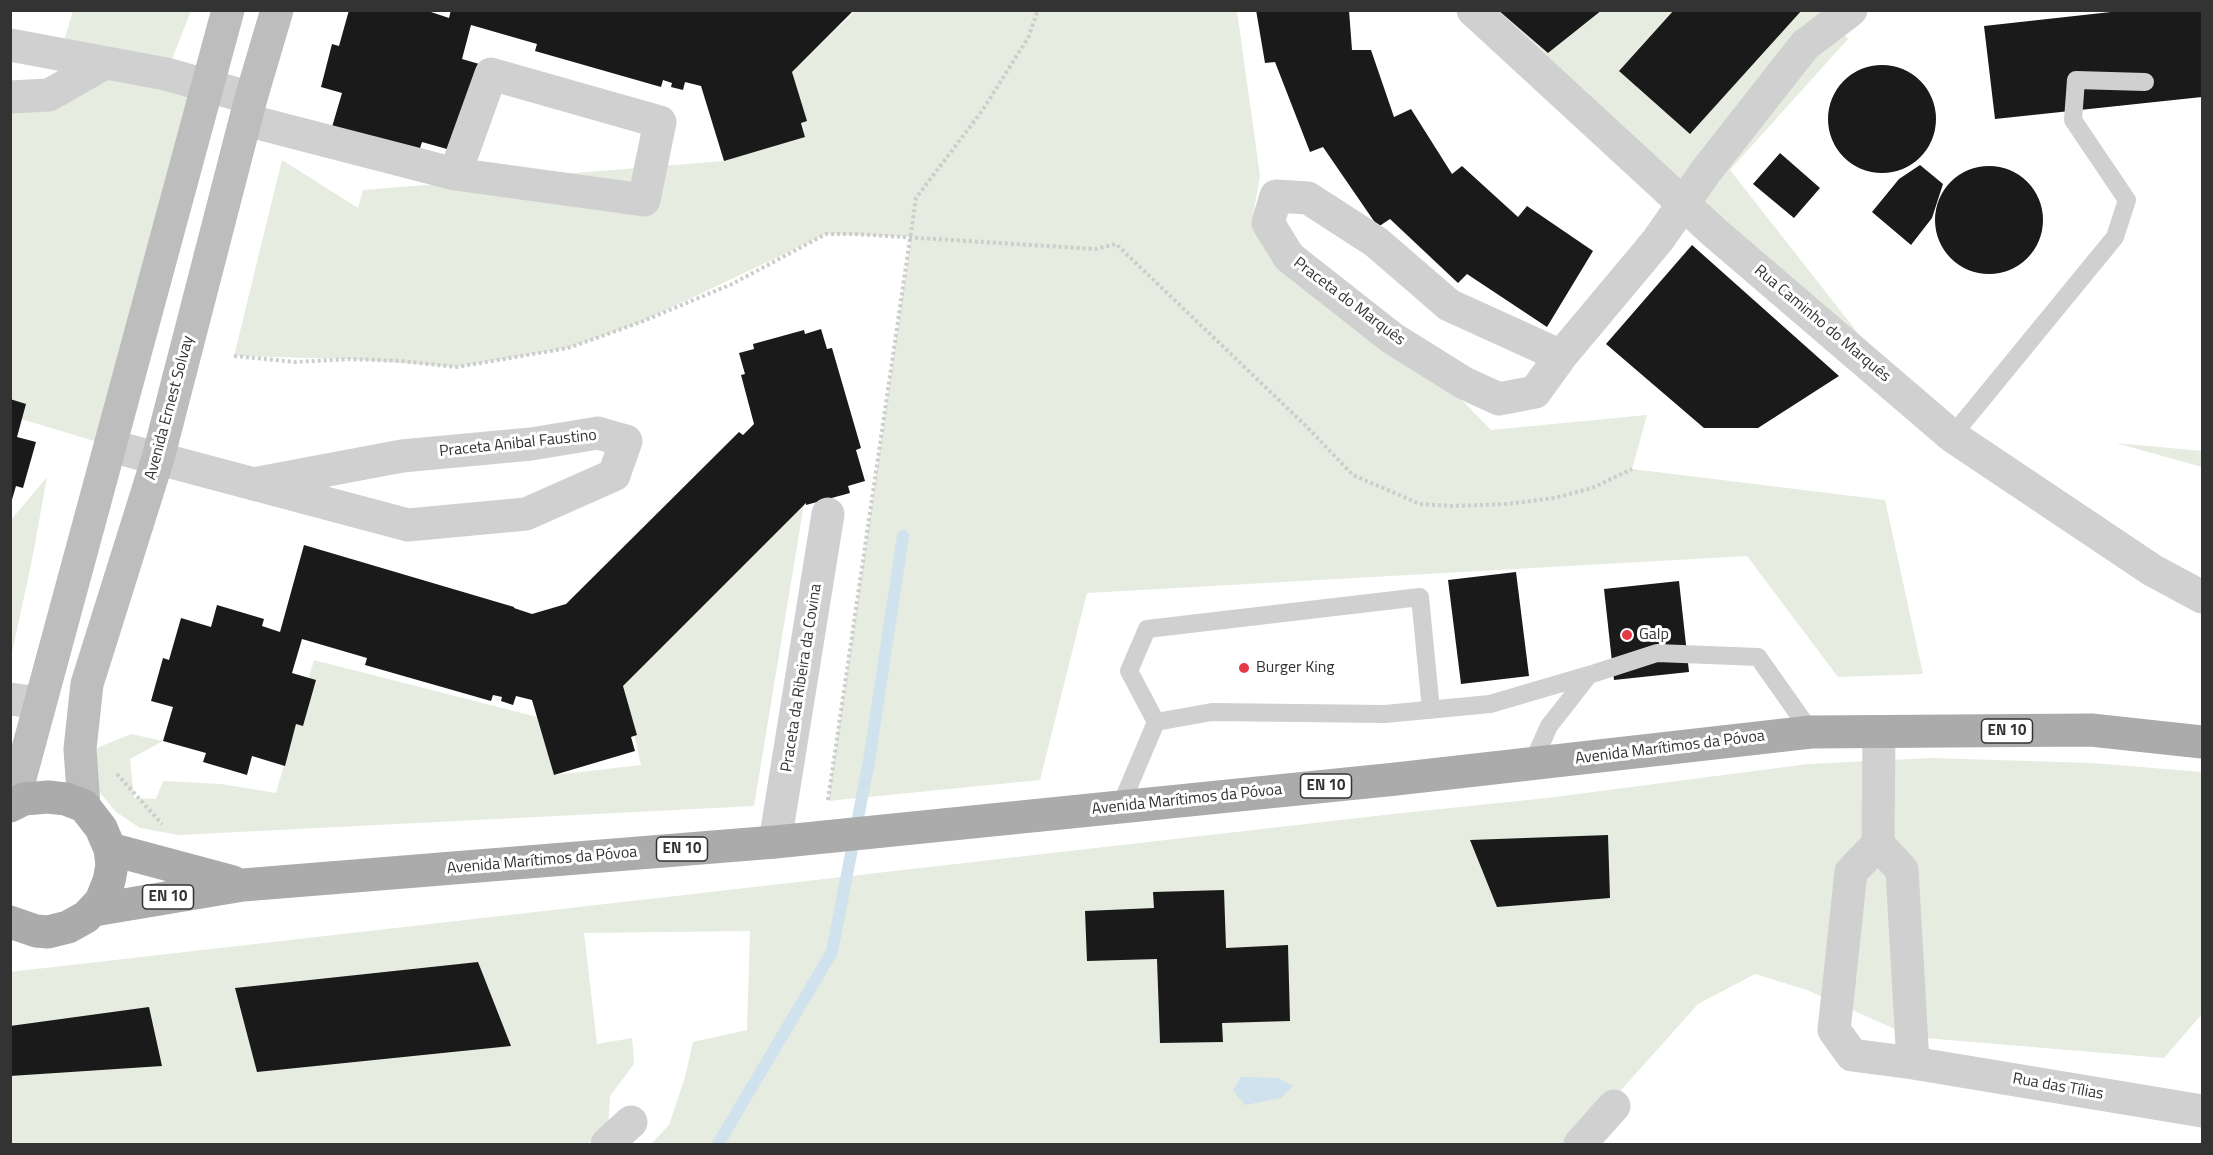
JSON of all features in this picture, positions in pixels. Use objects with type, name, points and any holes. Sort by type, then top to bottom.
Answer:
[{"type":"main road","name":"Avenida Marítimos da Póvoa","points":[[94,910],[243,885],[775,842],[1532,764],[1811,732],[2091,730],[2202,742]]},
{"type":"main road","points":[[12,805],[24,799],[48,797],[66,799],[84,806]]},
{"type":"main road","name":"Avenida Marítimos da Póvoa","points":[[10,922],[25,928],[48,932],[68,927],[94,910],[101,901],[109,881],[110,849],[101,828],[84,806]]},
{"type":"main road","name":"Avenida Marítimos da Póvoa","points":[[110,849],[243,885]]},
{"type":"street","points":[[12,805],[25,701],[111,446],[228,10]]},
{"type":"street","name":"Avenida Ernest Solvay","points":[[84,806],[80,749],[87,684],[158,458],[277,10]]},
{"type":"street","name":"Rua Caminho do Marquês","points":[[1473,10],[1682,203],[1952,436],[2152,570],[2202,597]]},
{"type":"street","name":"Praceta do Marquês","points":[[1561,356],[1449,305],[1376,242],[1308,198],[1276,196],[1268,223],[1289,257],[1392,338],[1464,383],[1499,399],[1535,392],[1561,356],[1658,240],[1682,203],[1805,45],[1851,10]]},
{"type":"street","points":[[10,45],[166,74],[208,86],[249,109],[454,174],[644,200],[660,123],[491,74],[454,174]]},
{"type":"street","points":[[10,98],[49,95],[105,63]]},
{"type":"street","name":"Praceta Anibal Faustino","points":[[111,446],[158,458],[253,484],[408,525],[526,514],[614,475],[626,441],[598,432],[531,444],[402,456],[253,484]]},
{"type":"street","name":"Praceta da Ribeira da Covina","points":[[775,842],[828,514]]},
{"type":"street","points":[[1879,732],[1878,844],[1902,870],[1913,1063]]},
{"type":"street","name":"Rua das Tílias","points":[[1878,844],[1851,872],[1834,1030],[1852,1055],[2202,1111]]},
{"type":"street","points":[[1580,1144],[1614,1106]]},
{"type":"street","points":[[606,1144],[631,1122]]},
{"type":"lane","points":[[1952,436],[2115,237],[2127,200],[2073,120],[2076,80],[2145,82]]},
{"type":"lane","points":[[1156,722],[1129,671],[1147,629],[1420,597],[1431,710]]},
{"type":"lane","points":[[1156,722],[1212,712],[1385,714],[1490,704],[1657,653],[1758,657],[1811,732]]},
{"type":"lane","points":[[1532,764],[1549,726],[1590,675]]},
{"type":"lane","points":[[1120,807],[1156,722]]},
{"type":"path","points":[[781,806],[828,801],[916,198],[982,111],[1028,38],[1038,10]]},
{"type":"path","points":[[234,356],[296,362],[350,359],[401,361],[457,367],[568,348],[641,322],[732,284],[826,234],[1095,249],[1116,244],[1305,425],[1353,475],[1420,504],[1452,506],[1508,504],[1554,498],[1592,488],[1632,469]]},
{"type":"shaded area","points":[[73,11],[191,11],[166,74],[208,86],[111,446],[11,416],[10,96],[104,63],[60,54]]},
{"type":"shaded area","points":[[855,11],[1237,11],[1260,176],[1253,216],[1455,393],[1491,430],[1647,415],[1632,469],[1885,500],[1923,674],[1838,677],[1747,556],[1087,593],[1040,780],[828,801],[911,237],[826,234],[641,322],[568,348],[457,367],[350,359],[234,356],[282,160],[358,208],[363,190],[724,161],[805,137],[792,72]]},
{"type":"shaded area","points":[[1480,11],[1825,11],[1848,39],[1730,170],[1909,398]]},
{"type":"shaded area","points":[[2116,443],[2202,451],[2202,467]]},
{"type":"shaded area","points":[[47,477],[32,560],[11,657],[11,520]]},
{"type":"shaded area","points":[[805,498],[754,806],[179,835],[140,828],[116,812],[92,783],[97,748],[131,734],[163,741],[130,759],[134,798],[156,799],[163,781],[221,784],[276,793],[314,660],[537,717],[554,775],[641,765],[623,686]]},
{"type":"shaded area","points":[[1932,758],[2092,763],[2202,772],[2202,1014],[2164,1058],[1913,1037],[1807,990],[1755,974],[1698,1004],[1573,1144],[651,1144],[669,1125],[685,1077],[693,1042],[747,1030],[750,931],[584,933],[597,1044],[632,1038],[634,1064],[610,1096],[608,1129],[587,1144],[11,1144],[10,972],[1547,798],[1808,764]]},
{"type":"water","points":[[1241,1077],[1278,1078],[1293,1086],[1281,1098],[1245,1105],[1233,1090]]},
{"type":"building","points":[[349,10],[380,12],[381,10],[432,10],[431,12],[449,18],[451,10],[854,10],[792,72],[807,121],[801,123],[805,137],[724,161],[701,86],[685,82],[683,90],[671,87],[672,83],[663,80],[661,87],[535,51],[537,44],[471,25],[462,59],[486,66],[454,151],[422,142],[416,161],[332,127],[342,93],[321,87],[332,44],[339,46]]},
{"type":"building","points":[[1256,10],[1349,10],[1352,50],[1371,50],[1394,117],[1411,109],[1452,174],[1462,166],[1518,217],[1527,206],[1593,251],[1547,327],[1467,274],[1458,283],[1390,219],[1378,227],[1323,147],[1310,152],[1275,62],[1265,63]]},
{"type":"building","points":[[1498,10],[1602,10],[1548,53]]},
{"type":"building","points":[[1674,10],[1802,10],[1690,134],[1619,71]]},
{"type":"building","points":[[2129,10],[2202,10],[2202,97],[1995,119],[1984,26]]},
{"type":"building","points":[[1882,65],[1903,69],[1920,81],[1932,98],[1936,119],[1932,140],[1920,157],[1903,169],[1882,173],[1861,169],[1844,157],[1832,140],[1828,119],[1832,98],[1844,81],[1861,69]]},
{"type":"building","points":[[1780,153],[1820,188],[1794,218],[1753,184]]},
{"type":"building","points":[[1920,165],[1943,184],[1932,218],[1911,245],[1872,212],[1899,179]]},
{"type":"building","points":[[1989,166],[2010,170],[2027,182],[2039,199],[2043,220],[2039,241],[2027,258],[2010,270],[1989,274],[1968,270],[1951,258],[1939,241],[1935,220],[1939,199],[1951,182],[1968,170]]},
{"type":"building","points":[[1692,245],[1839,376],[1758,428],[1704,428],[1606,344]]},
{"type":"building","points":[[821,329],[827,349],[832,348],[861,448],[856,450],[865,481],[848,486],[850,493],[806,505],[806,503],[623,686],[637,735],[631,737],[635,751],[554,775],[532,700],[516,696],[513,705],[501,701],[502,697],[493,695],[491,701],[365,665],[367,658],[302,639],[292,673],[316,680],[303,726],[296,724],[285,766],[252,756],[247,775],[203,762],[206,753],[163,741],[173,707],[151,701],[163,658],[169,660],[181,618],[211,627],[217,605],[264,619],[262,626],[280,632],[304,545],[532,614],[566,604],[739,432],[743,435],[754,424],[741,375],[745,374],[739,353],[754,349],[753,344],[804,330],[805,334]]},
{"type":"building","points":[[10,399],[26,404],[17,437],[36,442],[23,488],[16,486],[11,503]]},
{"type":"building","points":[[1516,572],[1529,676],[1461,684],[1448,580]]},
{"type":"building","points":[[1679,581],[1689,672],[1614,680],[1604,589]]},
{"type":"building","points":[[1608,835],[1610,898],[1497,907],[1470,840]]},
{"type":"building","points":[[1224,890],[1226,948],[1288,945],[1290,1021],[1222,1023],[1223,1042],[1160,1043],[1157,959],[1087,961],[1085,911],[1154,908],[1153,892]]},
{"type":"building","points":[[478,962],[511,1046],[257,1072],[235,988]]},
{"type":"building","points":[[149,1007],[162,1066],[10,1076],[10,1026]]},
{"type":"waterway","points":[[718,1144],[832,952],[869,761],[903,536]]},
{"type":"place","name":"Galp","points":[[1627,635]]},
{"type":"place","name":"Burger King","points":[[1244,668]]}]
